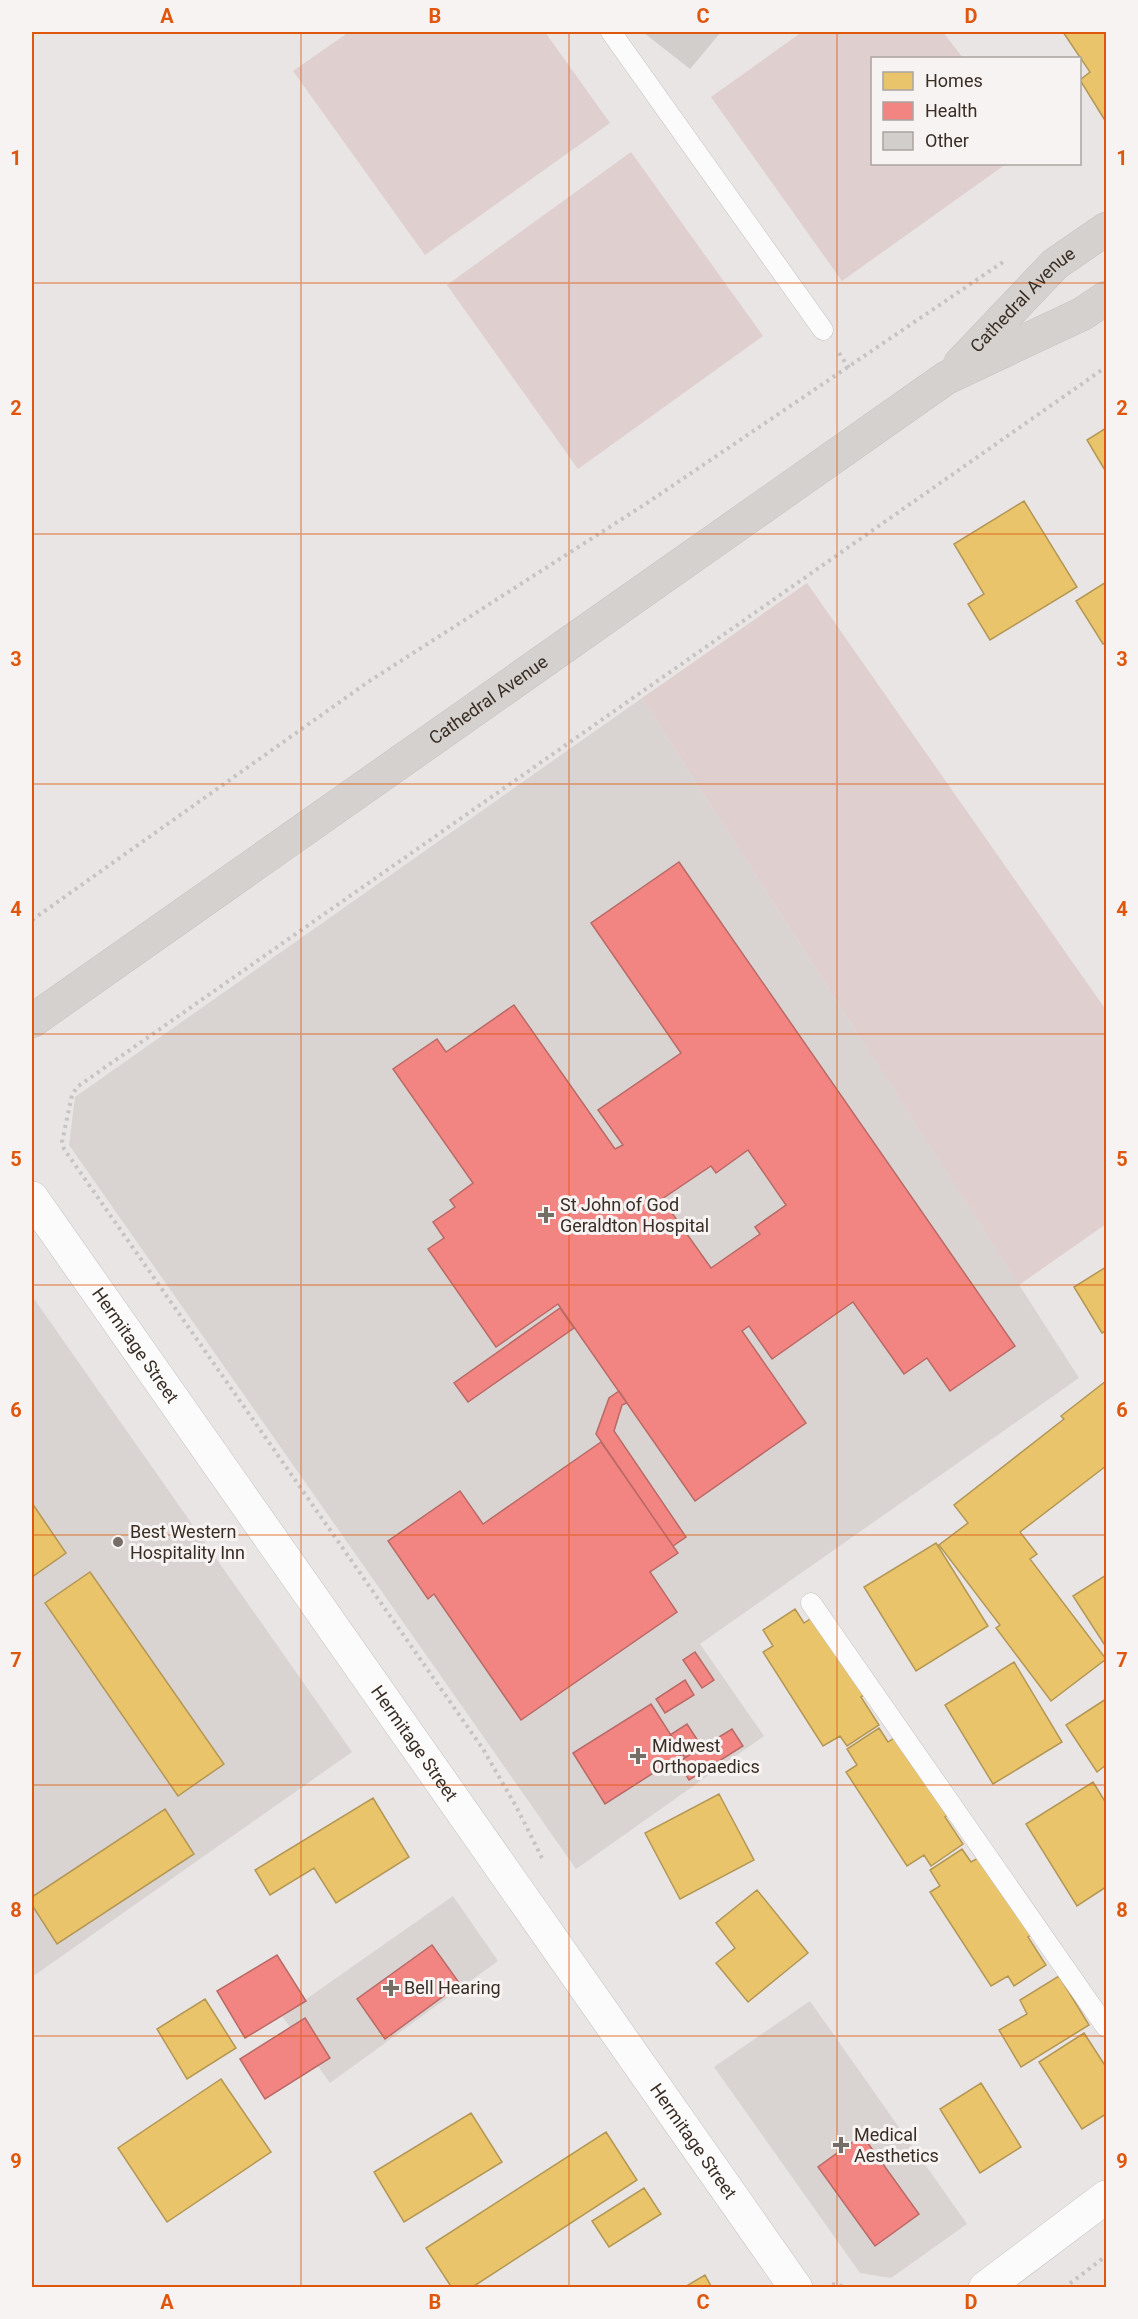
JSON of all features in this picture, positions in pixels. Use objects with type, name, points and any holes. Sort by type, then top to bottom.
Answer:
[{"type":"main road","name":"Cathedral Avenue","points":[[946,378],[1055,264],[1107,229]]},
{"type":"main road","name":"Cathedral Avenue","points":[[32,1022],[946,378],[1082,314],[1107,298]]},
{"type":"street","name":"Hermitage Street","points":[[32,1198],[796,2288]]},
{"type":"street","points":[[985,2288],[1107,2197]]},
{"type":"lane","points":[[611,32],[823,330]]},
{"type":"lane","points":[[812,1603],[1107,2027]]},
{"type":"path","points":[[32,920],[369,682],[647,503],[1011,257]]},
{"type":"path","points":[[546,1868],[517,1808],[483,1749],[64,1149],[62,1142],[72,1095],[77,1087],[1107,367]]},
{"type":"path","points":[[1064,2288],[1107,2256]]},
{"type":"path","points":[[828,2280],[833,2285],[852,2288]]},
{"type":"path","points":[[862,2288],[898,2288]]},
{"type":"shaded area","points":[[349,32],[545,32],[610,123],[425,255],[293,71]]},
{"type":"shaded area","points":[[802,32],[943,32],[962,57],[871,57],[871,165],[1005,165],[842,281],[711,97]]},
{"type":"shaded area","points":[[631,152],[763,336],[578,469],[447,285]]},
{"type":"shaded area","points":[[807,583],[1106,1010],[1106,1224],[1019,1285],[642,698]]},
{"type":"shaded area","name":"St John of God Geraldton Hospital","points":[[642,698],[1079,1378],[700,1644],[764,1736],[576,1869],[69,1145],[75,1097]]},
{"type":"shaded area","name":"Best Western Hospitality Inn","points":[[32,1296],[352,1752],[32,1977]]},
{"type":"shaded area","name":"Bell Hearing","points":[[453,1896],[498,1961],[330,2083],[282,2016]]},
{"type":"shaded area","name":"Medical Aesthetics","points":[[810,2001],[967,2224],[891,2278],[860,2273],[714,2067]]},
{"type":"building: Homes","points":[[1063,32],[1106,32],[1106,122],[1081,82],[1090,72]]},
{"type":"building: Homes","points":[[1106,428],[1106,472],[1087,440]]},
{"type":"building: Homes","points":[[1024,501],[1077,587],[990,640],[968,604],[984,594],[954,544]]},
{"type":"building: Homes","points":[[1106,582],[1106,642],[1103,644],[1076,601]]},
{"type":"building: Homes","points":[[1106,1267],[1106,1331],[1102,1333],[1074,1287]]},
{"type":"building: Homes","points":[[1106,1381],[1106,1466],[1020,1532],[1037,1554],[1030,1559],[1106,1659],[1051,1701],[996,1628],[1000,1625],[939,1545],[968,1523],[954,1505],[1064,1419],[1061,1416]]},
{"type":"building: Homes","points":[[32,1503],[66,1553],[32,1577]]},
{"type":"building: Homes","points":[[936,1543],[988,1626],[916,1671],[864,1587]]},
{"type":"building: Homes","points":[[90,1572],[224,1764],[178,1796],[45,1603]]},
{"type":"building: Homes","points":[[1106,1575],[1106,1647],[1073,1596]]},
{"type":"building: Homes","points":[[795,1609],[804,1623],[816,1615],[867,1693],[861,1697],[879,1725],[847,1746],[840,1736],[823,1746],[763,1652],[773,1646],[763,1630]]},
{"type":"building: Homes","points":[[1014,1662],[1062,1742],[993,1784],[945,1705]]},
{"type":"building: Homes","points":[[1106,1699],[1106,1765],[1097,1772],[1066,1725]]},
{"type":"building: Homes","points":[[879,1728],[888,1742],[900,1734],[950,1813],[945,1817],[963,1844],[931,1866],[924,1855],[907,1866],[846,1772],[857,1765],[847,1749]]},
{"type":"building: Homes","points":[[1093,1782],[1106,1803],[1106,1887],[1077,1906],[1026,1824]]},
{"type":"building: Homes","points":[[719,1794],[754,1860],[680,1899],[645,1833]]},
{"type":"building: Homes","points":[[373,1798],[409,1857],[336,1903],[314,1868],[270,1895],[255,1870]]},
{"type":"building: Homes","points":[[165,1809],[194,1854],[57,1944],[32,1905],[32,1897]]},
{"type":"building: Homes","points":[[962,1849],[971,1862],[984,1855],[1034,1933],[1028,1937],[1046,1965],[1014,1986],[1008,1976],[991,1986],[930,1892],[940,1886],[930,1870]]},
{"type":"building: Homes","points":[[757,1890],[808,1953],[748,2002],[716,1963],[735,1948],[716,1923]]},
{"type":"building: Homes","points":[[1059,1976],[1089,2025],[1021,2067],[999,2030],[1027,2014],[1020,2000]]},
{"type":"building: Homes","points":[[205,1999],[236,2048],[187,2079],[157,2029]]},
{"type":"building: Homes","points":[[1084,2033],[1106,2067],[1106,2114],[1082,2129],[1039,2062]]},
{"type":"building: Homes","points":[[221,2079],[271,2152],[167,2222],[118,2148]]},
{"type":"building: Homes","points":[[981,2083],[1021,2147],[980,2173],[940,2109]]},
{"type":"building: Homes","points":[[471,2113],[502,2162],[404,2222],[374,2172]]},
{"type":"building: Homes","points":[[606,2132],[637,2180],[471,2288],[452,2288],[426,2248]]},
{"type":"building: Homes","points":[[644,2188],[661,2214],[609,2247],[592,2221]]},
{"type":"building: Homes","points":[[705,2275],[712,2288],[683,2288]]},
{"type":"building: Health","points":[[679,862],[1015,1346],[950,1391],[927,1358],[904,1374],[853,1302],[772,1359],[749,1326],[742,1331],[806,1423],[695,1501],[558,1304],[496,1347],[428,1249],[444,1238],[433,1222],[455,1207],[450,1200],[473,1183],[393,1069],[437,1039],[446,1052],[514,1005],[615,1149],[623,1145],[598,1110],[681,1053],[591,923]],"holes":[[[748,1150],[786,1205],[755,1227],[760,1234],[711,1268],[662,1199],[711,1166],[716,1173]]]},
{"type":"building: Health","points":[[560,1308],[574,1328],[468,1402],[454,1383]]},
{"type":"building: Health","points":[[619,1391],[627,1403],[622,1405],[614,1431],[686,1537],[673,1546],[596,1434],[609,1398]]},
{"type":"building: Health","points":[[601,1442],[678,1553],[650,1572],[677,1612],[521,1720],[434,1594],[428,1599],[388,1541],[460,1491],[483,1524]]},
{"type":"building: Health","points":[[695,1652],[714,1680],[702,1688],[683,1660]]},
{"type":"building: Health","points":[[685,1680],[694,1695],[665,1713],[656,1699]]},
{"type":"building: Health","points":[[651,1704],[683,1754],[605,1804],[573,1753]]},
{"type":"building: Health","points":[[687,1724],[702,1747],[685,1758],[670,1735]]},
{"type":"building: Health","points":[[732,1729],[743,1746],[689,1780],[678,1762]]},
{"type":"building: Health","points":[[432,1945],[460,1984],[385,2039],[357,1999]]},
{"type":"building: Health","points":[[277,1955],[306,2001],[245,2038],[217,1991]]},
{"type":"building: Health","points":[[305,2018],[330,2058],[265,2099],[240,2059]]},
{"type":"building: Health","points":[[862,2135],[919,2214],[875,2246],[818,2167]]},
{"type":"building: Other","points":[[644,32],[720,32],[690,68]]},
{"type":"place","name":"St John of God Geraldton Hospital","points":[[546,1215]]},
{"type":"place","name":"Best Western Hospitality Inn","points":[[118,1542]]},
{"type":"place","name":"Midwest Orthopaedics","points":[[638,1756]]},
{"type":"place","name":"Bell Hearing","points":[[391,1988]]},
{"type":"place","name":"Medical Aesthetics","points":[[841,2145]]}]
